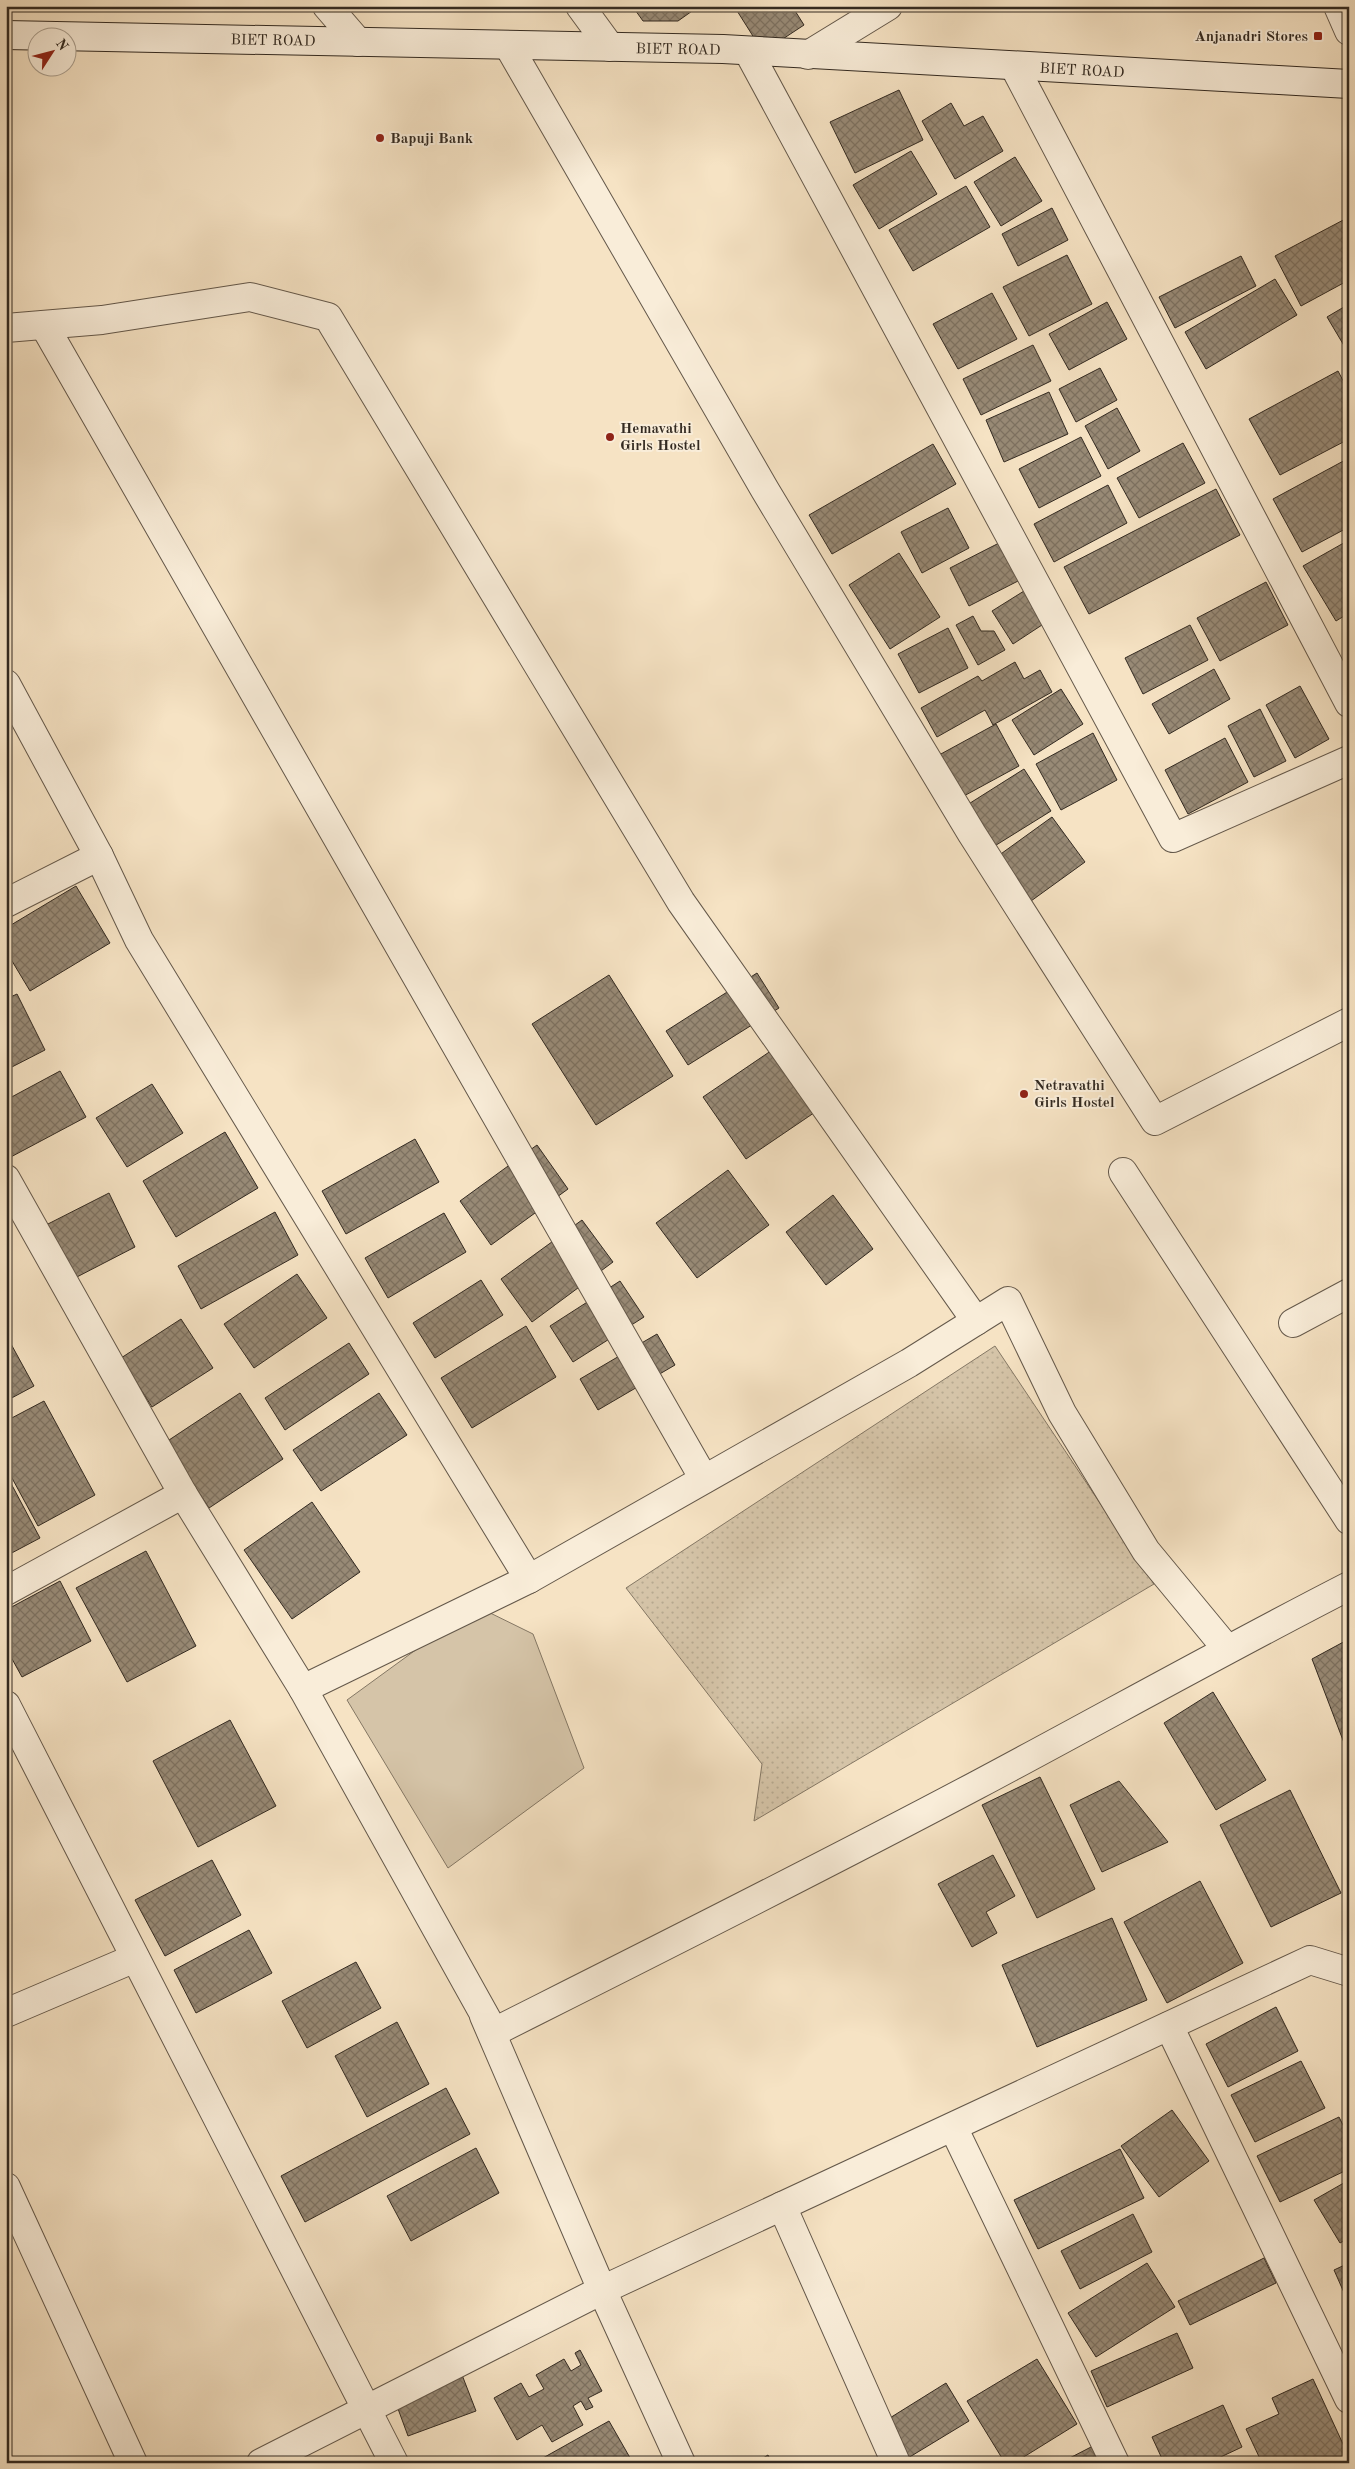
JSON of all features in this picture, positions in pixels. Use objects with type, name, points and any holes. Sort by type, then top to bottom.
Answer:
[{"type":"street","points":[[327,6],[358,42]]},
{"type":"street","points":[[580,6],[610,47]]},
{"type":"street","points":[[808,55],[888,6]]},
{"type":"street","points":[[1338,6],[1349,31]]},
{"type":"street","name":"BIET ROAD","points":[[6,35],[748,51],[1349,84]]},
{"type":"street","points":[[508,45],[775,507],[972,834],[1155,1121],[1349,1022]]},
{"type":"street","points":[[748,51],[1173,838],[1349,760]]},
{"type":"street","points":[[1014,66],[1349,703]]},
{"type":"street","points":[[6,328],[102,320],[250,298],[328,317],[680,902],[976,1321]]},
{"type":"street","points":[[44,325],[704,1479]]},
{"type":"street","points":[[6,684],[99,856],[139,940],[529,1579]]},
{"type":"street","points":[[6,903],[99,856]]},
{"type":"street","points":[[1123,1172],[1349,1520]]},
{"type":"street","points":[[6,1179],[183,1494],[303,1689],[494,2032],[727,1915],[977,1785],[1227,1649],[1349,1586]]},
{"type":"street","points":[[1293,1323],[1349,1293]]},
{"type":"street","points":[[303,1689],[529,1579],[909,1363],[1008,1301],[1062,1413],[1146,1551],[1227,1649]]},
{"type":"street","points":[[6,1591],[183,1494]]},
{"type":"street","points":[[6,1705],[394,2463]]},
{"type":"street","points":[[6,2013],[135,1958]]},
{"type":"street","points":[[261,2463],[602,2290],[1310,1960],[1349,1972]]},
{"type":"street","points":[[481,2009],[602,2290],[681,2463]]},
{"type":"street","points":[[1169,2026],[1349,2399]]},
{"type":"street","points":[[953,2127],[1115,2463]]},
{"type":"street","points":[[6,2187],[133,2463]]},
{"type":"street","points":[[782,2206],[896,2463]]},
{"type":"shaded area","points":[[995,1346],[1154,1584],[754,1821],[762,1764],[626,1588]]},
{"type":"shaded area","points":[[476,1606],[533,1634],[584,1768],[448,1868],[347,1700]]},
{"type":"building","points":[[693,6],[695,9],[678,21],[643,21],[633,7]]},
{"type":"building","points":[[734,6],[792,6],[804,25],[763,52]]},
{"type":"building","points":[[899,90],[923,140],[855,173],[830,122]]},
{"type":"building","points":[[951,103],[964,126],[983,116],[1003,151],[955,179],[922,121]]},
{"type":"building","points":[[911,151],[937,194],[879,229],[853,185]]},
{"type":"building","points":[[1015,157],[1042,201],[1001,226],[974,182]]},
{"type":"building","points":[[966,186],[990,227],[913,271],[889,230]]},
{"type":"building","points":[[1052,208],[1068,240],[1018,266],[1002,234]]},
{"type":"building","points":[[1349,217],[1349,280],[1301,306],[1275,256]]},
{"type":"building","points":[[1067,255],[1092,304],[1029,336],[1003,287]]},
{"type":"building","points":[[1241,256],[1256,286],[1175,328],[1159,297]]},
{"type":"building","points":[[1275,279],[1297,315],[1206,369],[1185,332]]},
{"type":"building","points":[[992,293],[1017,339],[958,369],[933,324]]},
{"type":"building","points":[[1107,302],[1127,339],[1069,370],[1049,334]]},
{"type":"building","points":[[1349,304],[1349,354],[1327,317]]},
{"type":"building","points":[[1033,345],[1051,381],[981,415],[963,379]]},
{"type":"building","points":[[1100,368],[1117,400],[1076,422],[1059,389]]},
{"type":"building","points":[[1338,371],[1349,392],[1349,439],[1280,475],[1249,419]]},
{"type":"building","points":[[1049,392],[1068,434],[1004,462],[986,420]]},
{"type":"building","points":[[1117,408],[1140,451],[1108,469],[1085,426]]},
{"type":"building","points":[[1081,437],[1101,476],[1039,508],[1019,469]]},
{"type":"building","points":[[1183,443],[1205,483],[1139,518],[1117,478]]},
{"type":"building","points":[[933,444],[956,484],[832,554],[809,515]]},
{"type":"building","points":[[1349,458],[1349,527],[1302,552],[1273,499]]},
{"type":"building","points":[[1108,485],[1127,523],[1054,562],[1034,524]]},
{"type":"building","points":[[1216,489],[1240,535],[1089,614],[1064,567]]},
{"type":"building","points":[[948,508],[969,548],[922,573],[901,532]]},
{"type":"building","points":[[1349,540],[1349,613],[1336,621],[1303,566]]},
{"type":"building","points":[[1001,542],[1020,580],[969,606],[950,568]]},
{"type":"building","points":[[899,553],[940,617],[890,649],[849,585]]},
{"type":"building","points":[[1266,582],[1288,625],[1220,661],[1197,618]]},
{"type":"building","points":[[1024,591],[1045,623],[1013,644],[992,611]]},
{"type":"building","points":[[973,616],[981,631],[994,631],[1005,650],[978,665],[956,625]]},
{"type":"building","points":[[1190,625],[1208,660],[1143,694],[1125,658]]},
{"type":"building","points":[[948,628],[968,668],[919,693],[898,654]]},
{"type":"building","points":[[1015,662],[1024,679],[1040,670],[1052,692],[993,725],[985,710],[937,737],[921,708],[978,676],[982,681]]},
{"type":"building","points":[[1214,669],[1230,699],[1169,734],[1152,704]]},
{"type":"building","points":[[1300,686],[1329,739],[1295,758],[1266,705]]},
{"type":"building","points":[[1061,689],[1083,724],[1034,755],[1012,720]]},
{"type":"building","points":[[1260,709],[1286,761],[1254,777],[1228,726]]},
{"type":"building","points":[[996,724],[1019,766],[962,797],[939,755]]},
{"type":"building","points":[[1093,733],[1117,780],[1061,810],[1036,764]]},
{"type":"building","points":[[1225,738],[1248,782],[1188,814],[1165,770]]},
{"type":"building","points":[[1024,769],[1051,811],[993,847],[967,805]]},
{"type":"building","points":[[1052,817],[1085,862],[1031,901],[998,856]]},
{"type":"building","points":[[76,886],[110,943],[30,991],[6,951],[6,928]]},
{"type":"building","points":[[757,973],[779,1008],[688,1065],[666,1031]]},
{"type":"building","points":[[609,975],[673,1076],[596,1125],[532,1024]]},
{"type":"building","points":[[17,994],[45,1050],[6,1070],[6,999]]},
{"type":"building","points":[[784,1042],[827,1104],[746,1159],[703,1097]]},
{"type":"building","points":[[60,1071],[86,1117],[7,1159],[6,1100]]},
{"type":"building","points":[[152,1084],[183,1133],[127,1167],[96,1118]]},
{"type":"building","points":[[225,1132],[258,1188],[176,1237],[143,1181]]},
{"type":"building","points":[[415,1139],[439,1182],[346,1234],[322,1191]]},
{"type":"building","points":[[537,1145],[568,1189],[491,1245],[460,1201]]},
{"type":"building","points":[[728,1170],[769,1225],[697,1278],[656,1223]]},
{"type":"building","points":[[109,1193],[135,1247],[71,1280],[44,1226]]},
{"type":"building","points":[[833,1195],[873,1249],[826,1285],[786,1232]]},
{"type":"building","points":[[275,1212],[298,1255],[201,1309],[178,1266]]},
{"type":"building","points":[[444,1213],[466,1252],[388,1298],[365,1258]]},
{"type":"building","points":[[582,1220],[613,1262],[532,1322],[501,1279]]},
{"type":"building","points":[[297,1274],[327,1318],[254,1368],[224,1324]]},
{"type":"building","points":[[481,1280],[503,1315],[435,1358],[413,1323]]},
{"type":"building","points":[[620,1281],[644,1317],[573,1362],[550,1326]]},
{"type":"building","points":[[181,1319],[213,1368],[152,1407],[121,1358]]},
{"type":"building","points":[[526,1326],[556,1377],[472,1428],[441,1378]]},
{"type":"building","points":[[657,1334],[675,1365],[598,1410],[580,1379]]},
{"type":"building","points":[[349,1343],[369,1374],[285,1430],[265,1398]]},
{"type":"building","points":[[11,1344],[34,1386],[6,1401],[6,1346]]},
{"type":"building","points":[[240,1393],[283,1459],[209,1508],[166,1442]]},
{"type":"building","points":[[379,1393],[407,1435],[321,1491],[293,1450]]},
{"type":"building","points":[[44,1401],[95,1495],[38,1526],[6,1467],[6,1421]]},
{"type":"building","points":[[6,1474],[40,1538],[6,1556]]},
{"type":"building","points":[[312,1502],[360,1572],[292,1619],[244,1550]]},
{"type":"building","points":[[146,1551],[196,1646],[127,1682],[76,1588]]},
{"type":"building","points":[[60,1581],[91,1641],[22,1677],[6,1648],[6,1610]]},
{"type":"building","points":[[1349,1639],[1349,1756],[1312,1659]]},
{"type":"building","points":[[1213,1692],[1266,1780],[1216,1810],[1164,1723]]},
{"type":"building","points":[[230,1720],[276,1806],[198,1847],[153,1761]]},
{"type":"building","points":[[1040,1777],[1095,1889],[1037,1918],[982,1805]]},
{"type":"building","points":[[1119,1781],[1168,1842],[1102,1872],[1070,1805]]},
{"type":"building","points":[[1290,1790],[1341,1893],[1271,1927],[1220,1825]]},
{"type":"building","points":[[993,1855],[1015,1896],[986,1912],[997,1933],[972,1947],[938,1884]]},
{"type":"building","points":[[212,1860],[241,1915],[165,1956],[135,1900]]},
{"type":"building","points":[[1200,1881],[1243,1963],[1167,2003],[1124,1922]]},
{"type":"building","points":[[1112,1918],[1147,2000],[1037,2047],[1002,1965]]},
{"type":"building","points":[[249,1930],[272,1973],[196,2013],[174,1970]]},
{"type":"building","points":[[356,1962],[381,2008],[307,2048],[282,2001]]},
{"type":"building","points":[[1276,2007],[1298,2051],[1228,2087],[1206,2044]]},
{"type":"building","points":[[397,2022],[429,2084],[367,2117],[335,2056]]},
{"type":"building","points":[[1301,2061],[1325,2108],[1255,2142],[1231,2095]]},
{"type":"building","points":[[446,2088],[470,2134],[305,2222],[281,2176]]},
{"type":"building","points":[[1172,2110],[1209,2161],[1159,2197],[1121,2146]]},
{"type":"building","points":[[1339,2117],[1349,2137],[1349,2169],[1280,2202],[1257,2156]]},
{"type":"building","points":[[476,2148],[499,2193],[411,2241],[387,2196]]},
{"type":"building","points":[[1120,2149],[1144,2198],[1038,2249],[1014,2200]]},
{"type":"building","points":[[1349,2180],[1349,2238],[1340,2243],[1314,2200]]},
{"type":"building","points":[[1133,2214],[1152,2252],[1080,2289],[1061,2251]]},
{"type":"building","points":[[1264,2258],[1276,2283],[1190,2325],[1178,2301]]},
{"type":"building","points":[[1147,2263],[1175,2307],[1096,2357],[1068,2313]]},
{"type":"building","points":[[1349,2263],[1349,2304],[1334,2270]]},
{"type":"building","points":[[1177,2333],[1193,2368],[1107,2407],[1091,2371]]},
{"type":"building","points":[[580,2350],[602,2391],[588,2398],[593,2407],[586,2410],[581,2401],[573,2406],[583,2425],[552,2442],[542,2425],[517,2440],[494,2398],[521,2383],[529,2397],[544,2389],[536,2375],[564,2359],[571,2371],[581,2365],[575,2353]]},
{"type":"building","points":[[1037,2359],[1077,2424],[1014,2463],[1005,2463],[967,2401]]},
{"type":"building","points":[[457,2362],[476,2411],[408,2436],[390,2387]]},
{"type":"building","points":[[1313,2379],[1349,2457],[1337,2463],[1262,2463],[1246,2429],[1279,2414],[1272,2398]]},
{"type":"building","points":[[946,2383],[969,2421],[908,2458],[885,2421]]},
{"type":"building","points":[[1223,2405],[1242,2447],[1208,2463],[1164,2463],[1152,2437]]},
{"type":"building","points":[[609,2421],[633,2463],[534,2463]]},
{"type":"building","points":[[1093,2446],[1101,2463],[1060,2463]]},
{"type":"building","points":[[768,2455],[772,2463],[755,2463]]},
{"type":"place","name":"Anjanadri Stores","points":[[1318,36]]},
{"type":"place","name":"Bapuji Bank","points":[[380,138]]},
{"type":"place","name":"Hemavathi Girls Hostel","points":[[610,437]]},
{"type":"place","name":"Netravathi Girls Hostel","points":[[1024,1094]]}]
